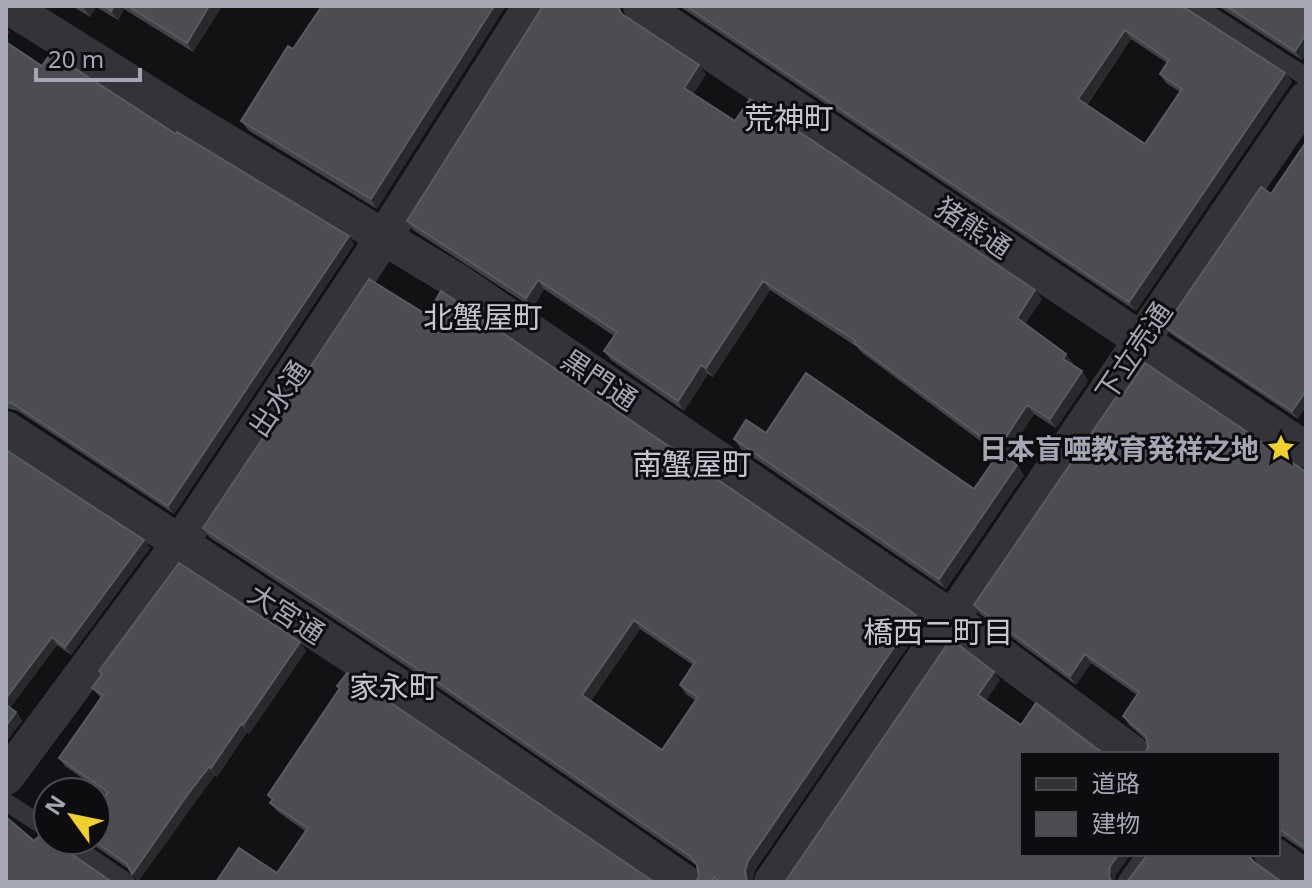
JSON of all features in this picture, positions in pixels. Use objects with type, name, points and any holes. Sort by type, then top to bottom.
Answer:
[{"type":"street","name":"黒門通","points":[[8,6],[458,282],[950,617],[1130,752]]},
{"type":"street","name":"出水通","points":[[6,777],[180,543],[384,237],[531,6]]},
{"type":"street","name":"猪熊通","points":[[641,6],[1306,450]]},
{"type":"street","name":"下立売通","points":[[772,882],[1306,99]]},
{"type":"street","name":"大宮通","points":[[6,429],[424,703],[684,882]]},
{"type":"street","points":[[1275,856],[1306,878]]},
{"type":"lane","points":[[1196,6],[1306,77]]},
{"type":"lane","points":[[6,802],[32,819]]},
{"type":"lane","points":[[88,856],[126,882]]},
{"type":"lane","points":[[1126,882],[1145,856]]},
{"type":"building","points":[[128,6],[209,6],[187,43]]},
{"type":"building","points":[[322,6],[494,6],[371,199],[241,121],[288,46],[293,49]]},
{"type":"building","points":[[543,6],[616,6],[622,14],[699,65],[684,88],[735,121],[750,99],[1035,290],[1017,318],[1066,354],[1063,359],[1082,371],[1050,419],[1027,405],[998,449],[854,343],[856,341],[763,281],[706,368],[701,365],[678,401],[604,351],[617,332],[538,280],[526,298],[407,221]]},
{"type":"building","points":[[686,6],[1182,6],[1285,73],[1129,302]],"holes":[[[1125,30],[1169,60],[1160,74],[1182,89],[1145,144],[1078,99]]]},
{"type":"building","points":[[1226,6],[1306,6],[1306,34],[1295,51]]},
{"type":"building","points":[[6,42],[42,66],[51,53],[176,134],[349,236],[168,506],[6,402]]},
{"type":"building","points":[[1306,142],[1306,391],[1292,411],[1165,327],[1261,187],[1271,194]]},
{"type":"building","points":[[369,279],[427,315],[441,291],[916,615],[748,861],[745,871],[747,882],[720,882],[714,877],[711,882],[696,882],[699,876],[697,865],[690,856],[430,677],[203,528]],"holes":[[[634,620],[695,662],[680,685],[698,697],[662,750],[582,695]]]},
{"type":"building","points":[[1145,363],[1306,472],[1306,848],[1280,829],[1280,752],[1146,752],[1146,736],[1123,716],[1139,692],[1085,654],[1070,676],[974,605],[1117,396],[1121,398]]},
{"type":"building","points":[[806,373],[974,489],[999,453],[1017,465],[939,579],[734,439],[746,420],[766,433]]},
{"type":"building","points":[[6,450],[144,540],[65,647],[52,637],[6,698]]},
{"type":"building","points":[[179,563],[300,642],[243,725],[187,795],[132,874],[127,864],[112,853],[112,776],[85,776],[59,758],[103,695],[92,688],[102,674],[99,671]]},
{"type":"building","points":[[951,639],[994,672],[978,695],[1021,725],[1036,703],[1101,752],[1020,752],[1020,856],[1118,856],[1110,866],[1112,882],[785,882]]},
{"type":"building","points":[[347,673],[654,882],[216,882],[239,848],[277,873],[308,828],[270,803],[273,799],[268,795]]},
{"type":"building","points":[[6,705],[16,712],[6,726]]},
{"type":"building","points":[[6,817],[32,839],[32,856],[74,856],[112,882],[6,882]]},
{"type":"building","points":[[1146,856],[1249,856],[1282,882],[1127,882]]},
{"type":"place","name":"日本盲唖教育発祥之地","points":[[1281,448]]},
{"type":"district","name":"荒神町","points":[[789,117]]},
{"type":"district","name":"北蟹屋町","points":[[483,316]]},
{"type":"district","name":"南蟹屋町","points":[[692,463]]},
{"type":"district","name":"橋西二町目","points":[[938,631]]},
{"type":"district","name":"家永町","points":[[394,686]]}]
